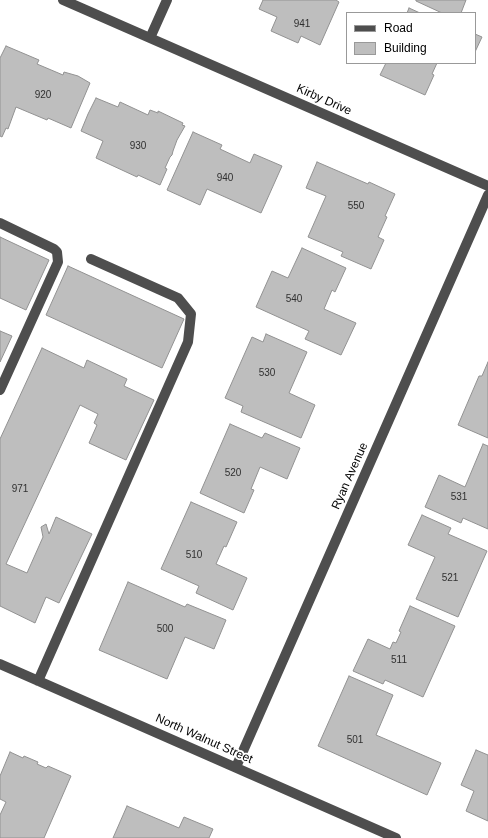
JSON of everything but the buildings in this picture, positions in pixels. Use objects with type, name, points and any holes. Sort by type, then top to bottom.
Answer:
[{"type":"street","name":"Kirby Drive","points":[[63,0],[488,186]]},
{"type":"street","points":[[150,38],[167,0]]},
{"type":"street","name":"Ryan Avenue","points":[[236,767],[488,195]]},
{"type":"street","points":[[0,223],[54,248],[57,252],[58,262],[0,390]]},
{"type":"street","points":[[38,681],[188,342],[191,314],[178,298],[91,259]]},
{"type":"street","name":"North Walnut Street","points":[[0,664],[396,838]]}]
